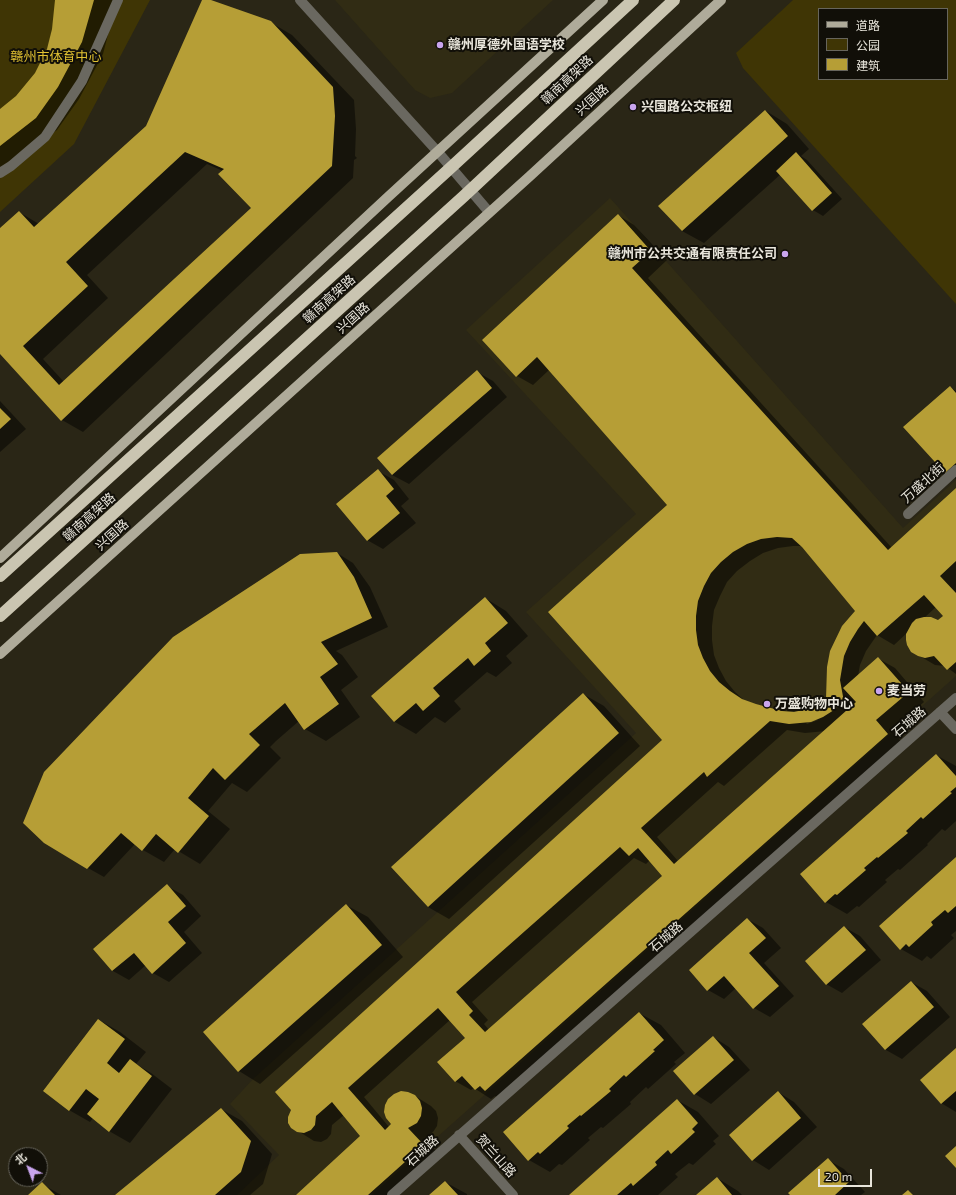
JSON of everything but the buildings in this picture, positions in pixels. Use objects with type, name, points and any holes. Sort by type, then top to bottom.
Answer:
[{"type":"highway","name":"赣南高架路","points":[[0,576],[446,172],[633,0]]},
{"type":"highway","name":"赣南高架路","points":[[0,616],[458,201],[674,0]]},
{"type":"main road","points":[[0,558],[437,151],[603,0]]},
{"type":"main road","name":"兴国路","points":[[0,654],[530,176],[721,0]]},
{"type":"street","points":[[0,173],[11,166],[45,137],[82,81],[118,0]]},
{"type":"street","points":[[300,0],[437,151],[489,212]]},
{"type":"street","name":"万盛北街","points":[[908,514],[956,470]]},
{"type":"street","name":"石城路","points":[[392,1195],[956,698]]},
{"type":"street","points":[[940,712],[956,729]]},
{"type":"street","name":"贺兰山路","points":[[459,1135],[513,1195]]},
{"type":"shaded area","name":"赣州厚德外国语学校","points":[[335,0],[553,0],[452,93],[430,98],[415,90]]},
{"type":"shaded area","name":"万盛购物中心","points":[[610,198],[903,528],[956,480],[956,676],[372,1195],[237,1195],[279,1155],[230,1104],[254,1078],[636,733],[526,612],[636,514],[466,330]]},
{"type":"green space","name":"赣州市体育中心","points":[[0,0],[150,0],[74,144],[0,212]]},
{"type":"green space","points":[[793,0],[956,0],[956,304],[743,68],[736,53]]},
{"type":"place","name":"赣州厚德外国语学校","points":[[440,45]]},
{"type":"place","name":"兴国路公交枢纽","points":[[633,107]]},
{"type":"place","name":"赣州市公共交通有限责任公司","points":[[785,254]]},
{"type":"place","name":"麦当劳","points":[[879,691]]},
{"type":"place","name":"万盛购物中心","points":[[767,704]]}]
